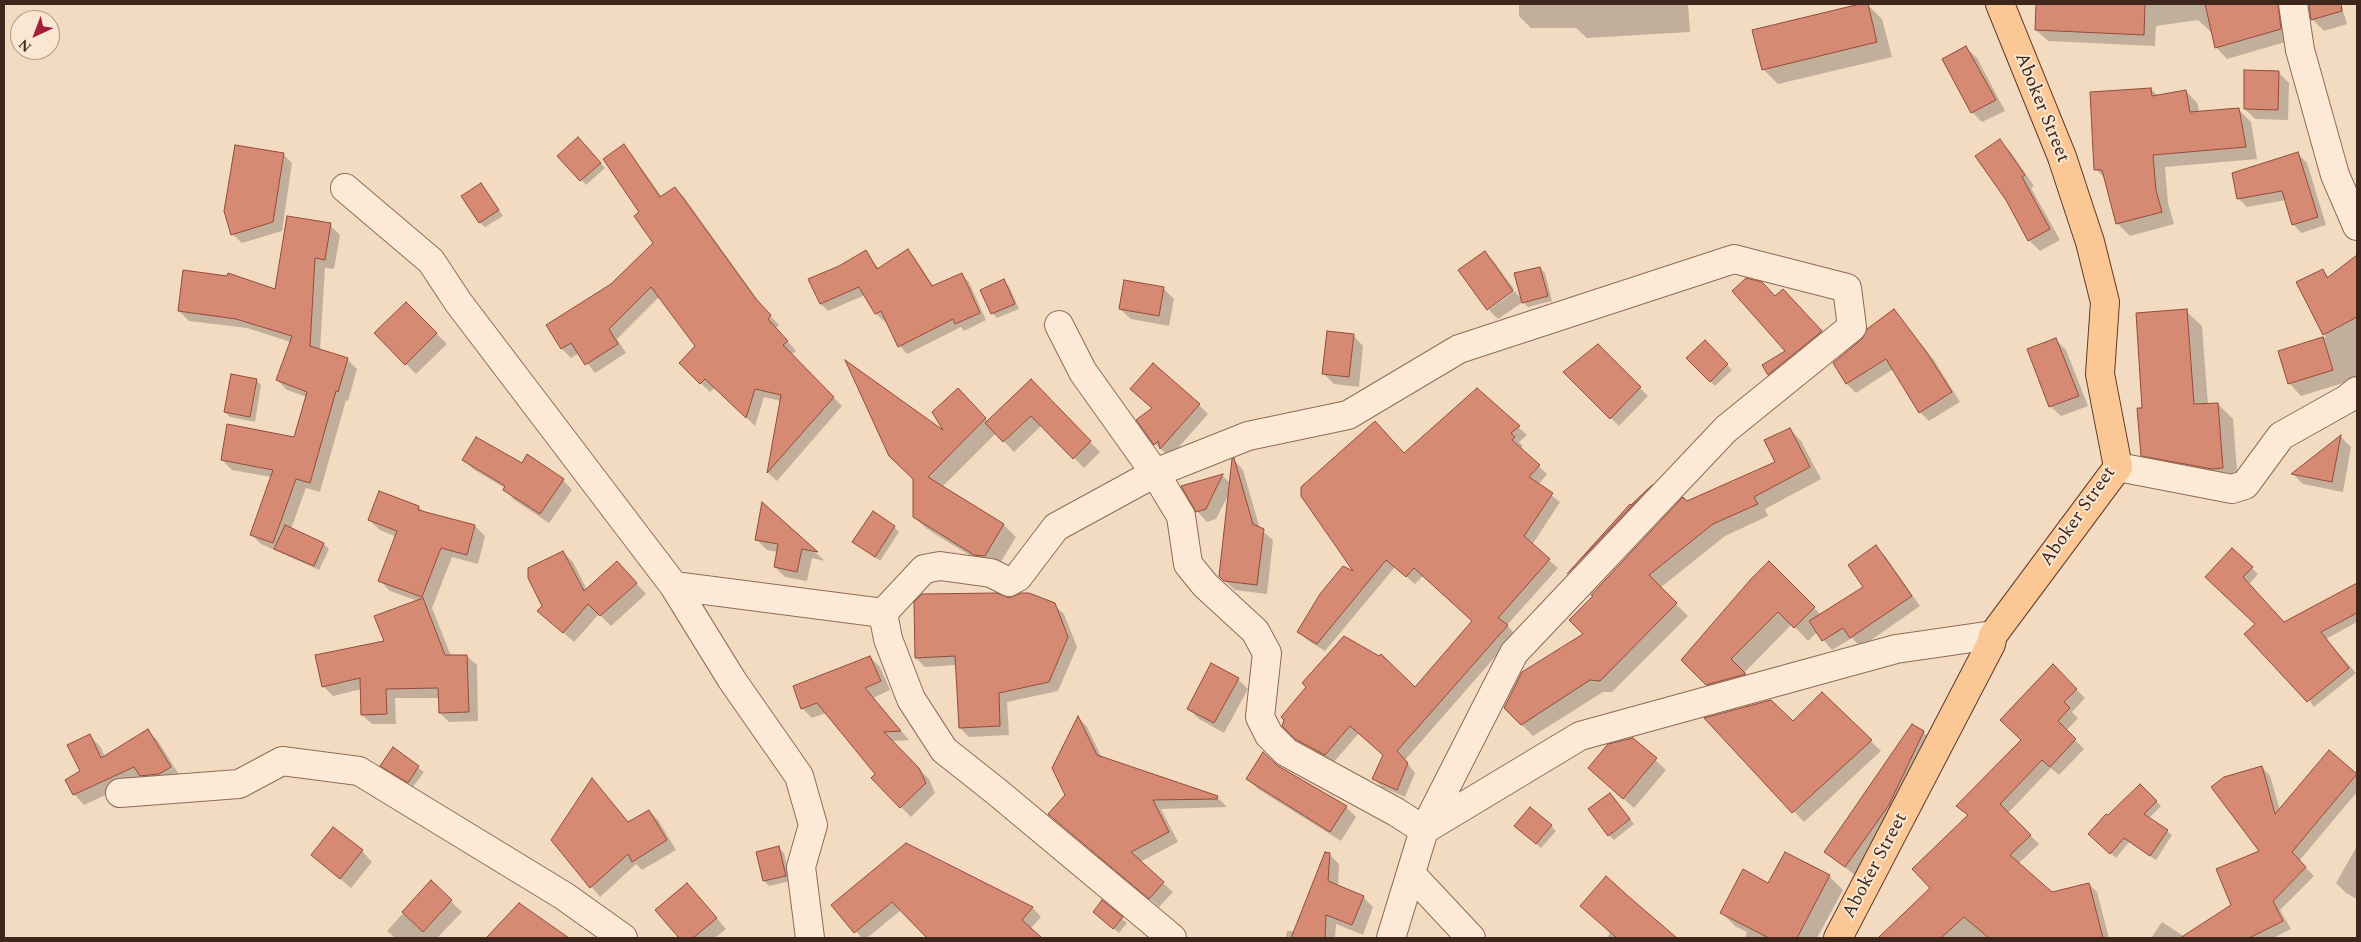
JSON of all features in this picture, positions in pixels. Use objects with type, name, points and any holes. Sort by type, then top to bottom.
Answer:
[{"type":"main road","name":"Aboker Street","points":[[1838,938],[1994,635],[2118,467],[2100,374],[2105,302],[2090,242],[2062,158],[2000,4]]},
{"type":"street","points":[[2293,4],[2300,50],[2335,175],[2357,226]]},
{"type":"street","points":[[345,188],[431,261],[458,302],[674,586],[732,680],[799,776],[813,825],[801,867],[810,938]]},
{"type":"street","points":[[883,613],[924,569],[940,566],[991,573],[1009,582],[1018,577],[1056,527],[1155,473],[1248,436],[1348,415],[1459,349],[1734,259],[1847,288],[1852,327],[1726,428],[1514,653],[1424,830],[1391,938]]},
{"type":"street","points":[[1058,325],[1083,372],[1155,473],[1181,516],[1188,564],[1205,585],[1255,631],[1267,653],[1260,717],[1269,735],[1286,752],[1396,812],[1424,830]]},
{"type":"street","points":[[2118,467],[2232,489],[2245,485],[2281,436],[2347,399],[2357,391]]},
{"type":"street","points":[[674,586],[883,613]]},
{"type":"street","points":[[883,613],[888,639],[911,699],[944,750],[1005,798],[1172,938]]},
{"type":"street","points":[[1424,830],[1580,736],[1896,649],[1994,635]]},
{"type":"street","points":[[120,793],[239,784],[282,761],[359,771],[564,896],[623,938]]},
{"type":"street","points":[[1411,874],[1471,938]]},
{"type":"building","points":[[1860,4],[1868,4],[1877,42],[1762,70],[1752,30]]},
{"type":"building","points":[[2036,4],[2145,4],[2144,35],[2035,30]]},
{"type":"building","points":[[2205,4],[2278,4],[2281,29],[2215,48]]},
{"type":"building","points":[[2309,4],[2341,4],[2342,11],[2311,20]]},
{"type":"building","points":[[1966,46],[1996,100],[1971,113],[1942,59]]},
{"type":"building","points":[[2244,70],[2279,71],[2278,110],[2244,109]]},
{"type":"building","points":[[2151,88],[2152,96],[2186,90],[2190,112],[2239,108],[2246,147],[2153,155],[2156,190],[2162,212],[2116,224],[2102,170],[2094,170],[2090,92]]},
{"type":"building","points":[[578,137],[601,163],[580,181],[557,156]]},
{"type":"building","points":[[2000,139],[2025,175],[2022,177],[2050,229],[2028,241],[2006,200],[1975,156]]},
{"type":"building","points":[[624,144],[660,197],[675,187],[756,299],[771,315],[768,319],[788,341],[783,345],[834,397],[767,473],[781,395],[755,389],[746,418],[705,379],[700,384],[679,363],[695,346],[651,287],[609,329],[618,344],[585,365],[571,343],[561,349],[546,325],[611,284],[653,243],[634,216],[639,212],[603,159]]},
{"type":"building","points":[[235,145],[284,153],[273,222],[231,235],[224,211]]},
{"type":"building","points":[[2298,152],[2318,217],[2292,225],[2282,191],[2237,199],[2232,173]]},
{"type":"building","points":[[481,183],[499,210],[479,223],[461,196]]},
{"type":"building","points":[[287,216],[331,223],[325,260],[315,258],[310,346],[348,358],[338,392],[336,391],[310,483],[296,479],[273,543],[250,535],[273,470],[221,460],[227,424],[294,437],[307,392],[276,380],[292,336],[236,319],[178,311],[183,270],[227,276],[228,273],[275,289]]},
{"type":"building","points":[[908,249],[932,286],[962,273],[980,313],[955,324],[953,319],[898,347],[881,311],[875,314],[859,287],[820,304],[808,279],[839,266],[866,250],[877,269]]},
{"type":"building","points":[[1485,251],[1513,291],[1487,310],[1458,270]]},
{"type":"building","points":[[2357,255],[2357,317],[2323,335],[2296,282],[2323,269],[2327,278]]},
{"type":"building","points":[[1540,267],[1548,296],[1522,303],[1514,273]]},
{"type":"building","points":[[1746,278],[1762,282],[1775,296],[1783,289],[1822,331],[1768,375],[1762,365],[1785,351],[1732,291]]},
{"type":"building","points":[[1004,279],[1015,304],[991,314],[980,290]]},
{"type":"building","points":[[1124,280],[1164,287],[1159,316],[1119,309]]},
{"type":"building","points":[[406,302],[437,333],[405,365],[374,333]]},
{"type":"building","points":[[1894,309],[1925,350],[1952,392],[1919,413],[1886,359],[1846,384],[1833,363],[1862,339],[1867,329]]},
{"type":"building","points":[[2187,309],[2194,404],[2218,403],[2223,468],[2212,469],[2141,456],[2137,408],[2142,408],[2136,313]]},
{"type":"building","points":[[1327,331],[1354,334],[1349,377],[1322,374]]},
{"type":"building","points":[[2323,337],[2333,370],[2288,384],[2278,351]]},
{"type":"building","points":[[2056,338],[2079,396],[2049,407],[2027,349]]},
{"type":"building","points":[[1705,340],[1728,364],[1710,382],[1686,358]]},
{"type":"building","points":[[1598,344],[1641,387],[1610,419],[1563,372]]},
{"type":"building","points":[[845,360],[943,430],[932,412],[958,388],[986,418],[928,477],[1004,524],[985,556],[974,555],[913,517],[913,479],[889,456]]},
{"type":"building","points":[[1153,363],[1200,404],[1160,449],[1158,441],[1154,445],[1136,420],[1152,408],[1130,389]]},
{"type":"building","points":[[231,374],[257,379],[250,417],[224,412]]},
{"type":"building","points":[[1031,379],[1091,441],[1073,459],[1031,416],[1003,442],[985,423]]},
{"type":"building","points":[[1477,388],[1520,426],[1511,433],[1515,437],[1512,440],[1540,465],[1529,477],[1553,493],[1524,536],[1550,559],[1498,618],[1508,625],[1397,751],[1408,763],[1397,790],[1372,779],[1383,755],[1350,726],[1325,755],[1295,739],[1282,726],[1284,720],[1281,717],[1306,687],[1302,683],[1344,636],[1379,656],[1381,654],[1415,687],[1472,621],[1414,568],[1406,577],[1386,560],[1317,644],[1297,632],[1320,594],[1343,566],[1353,571],[1301,496],[1301,487],[1375,421],[1404,453]]},
{"type":"building","points":[[1790,428],[1810,467],[1754,497],[1758,504],[1713,524],[1649,575],[1677,603],[1600,681],[1590,680],[1521,725],[1504,708],[1522,672],[1583,634],[1569,620],[1593,596],[1591,595],[1683,497],[1687,501],[1775,462],[1764,440]]},
{"type":"building","points":[[2341,435],[2332,482],[2291,474]]},
{"type":"building","points":[[476,437],[522,463],[527,454],[564,479],[540,514],[503,490],[505,486],[462,460]]},
{"type":"building","points":[[1234,458],[1253,524],[1264,529],[1257,585],[1224,581],[1219,576],[1232,459]]},
{"type":"building","points":[[1223,474],[1206,509],[1196,512],[1181,486]]},
{"type":"building","points":[[1652,485],[1567,574],[1630,504]]},
{"type":"building","points":[[379,491],[419,506],[418,510],[475,525],[467,555],[441,548],[422,597],[378,581],[397,531],[368,520]]},
{"type":"building","points":[[762,502],[818,552],[802,549],[797,572],[774,567],[778,544],[755,540]]},
{"type":"building","points":[[873,511],[895,526],[875,557],[852,542]]},
{"type":"building","points":[[285,525],[324,543],[314,566],[274,549]]},
{"type":"building","points":[[1876,545],[1912,596],[1850,638],[1843,628],[1822,641],[1809,621],[1863,587],[1848,565]]},
{"type":"building","points":[[2232,548],[2253,567],[2243,577],[2284,622],[2357,583],[2357,613],[2321,632],[2349,668],[2307,702],[2244,634],[2255,624],[2205,577]]},
{"type":"building","points":[[563,551],[584,591],[617,561],[637,583],[600,616],[588,604],[563,633],[537,611],[542,606],[528,578],[528,568]]},
{"type":"building","points":[[1769,561],[1815,607],[1794,628],[1778,612],[1731,659],[1746,674],[1706,685],[1681,660]]},
{"type":"building","points":[[997,593],[1009,598],[1021,593],[1029,593],[1055,603],[1068,637],[1049,682],[999,693],[1000,726],[959,728],[955,656],[915,658],[914,602],[922,594]]},
{"type":"building","points":[[423,598],[445,655],[467,655],[469,712],[439,713],[438,688],[386,689],[387,714],[361,715],[360,678],[322,687],[315,655],[384,641],[374,616]]},
{"type":"building","points":[[870,656],[881,681],[865,688],[901,731],[884,732],[919,768],[926,783],[900,808],[871,778],[875,774],[817,703],[801,709],[793,686]]},
{"type":"building","points":[[1211,663],[1239,678],[1214,723],[1187,709]]},
{"type":"building","points":[[2053,664],[2077,689],[2064,702],[2070,708],[2058,721],[2076,739],[2050,767],[2042,760],[2000,804],[2031,835],[2010,855],[2052,892],[2089,883],[2103,938],[1989,938],[1964,917],[1941,938],[1878,938],[1930,888],[1912,869],[1968,815],[1956,806],[2021,740],[2000,720]]},
{"type":"building","points":[[1822,692],[1872,740],[1792,813],[1704,718],[1771,700],[1793,721]]},
{"type":"building","points":[[1078,716],[1097,755],[1218,796],[1217,799],[1153,800],[1169,832],[1131,852],[1164,882],[1149,899],[1048,814],[1065,795],[1052,768]]},
{"type":"building","points":[[1912,724],[1924,731],[1889,805],[1845,867],[1824,852]]},
{"type":"building","points":[[148,729],[171,767],[159,774],[140,776],[134,767],[73,795],[65,780],[80,771],[67,745],[90,734],[101,758]]},
{"type":"building","points":[[1633,738],[1657,758],[1623,799],[1588,768],[1608,744]]},
{"type":"building","points":[[393,747],[419,766],[408,783],[380,766]]},
{"type":"building","points":[[2329,750],[2357,774],[2292,852],[2306,867],[2273,901],[2283,921],[2249,938],[2180,938],[2231,905],[2216,869],[2259,851],[2211,787],[2224,777],[2262,766],[2275,814]]},
{"type":"building","points":[[1263,752],[1278,766],[1347,806],[1330,832],[1246,779]]},
{"type":"building","points":[[592,778],[628,822],[649,810],[667,840],[632,862],[628,854],[590,888],[551,840]]},
{"type":"building","points":[[2140,784],[2157,801],[2144,814],[2168,830],[2150,856],[2124,838],[2110,854],[2088,834],[2106,814],[2108,815]]},
{"type":"building","points":[[1610,793],[1630,819],[1608,836],[1588,809]]},
{"type":"building","points":[[1530,807],[1552,825],[1536,844],[1514,826]]},
{"type":"building","points":[[333,827],[363,850],[340,879],[311,855]]},
{"type":"building","points":[[906,843],[1033,907],[1022,920],[1042,938],[927,938],[892,902],[854,933],[831,905]]},
{"type":"building","points":[[779,846],[786,876],[763,881],[756,852]]},
{"type":"building","points":[[1325,852],[1330,853],[1328,881],[1364,896],[1352,925],[1326,915],[1325,938],[1291,938]]},
{"type":"building","points":[[1785,852],[1830,875],[1797,938],[1769,938],[1720,913],[1743,869],[1768,883]]},
{"type":"building","points":[[1606,876],[1677,938],[1617,938],[1580,906]]},
{"type":"building","points":[[431,880],[452,900],[423,932],[402,912]]},
{"type":"building","points":[[687,883],[717,918],[693,938],[679,938],[655,910]]},
{"type":"building","points":[[1102,900],[1123,917],[1113,929],[1093,912]]},
{"type":"building","points":[[519,903],[569,938],[486,938]]}]
